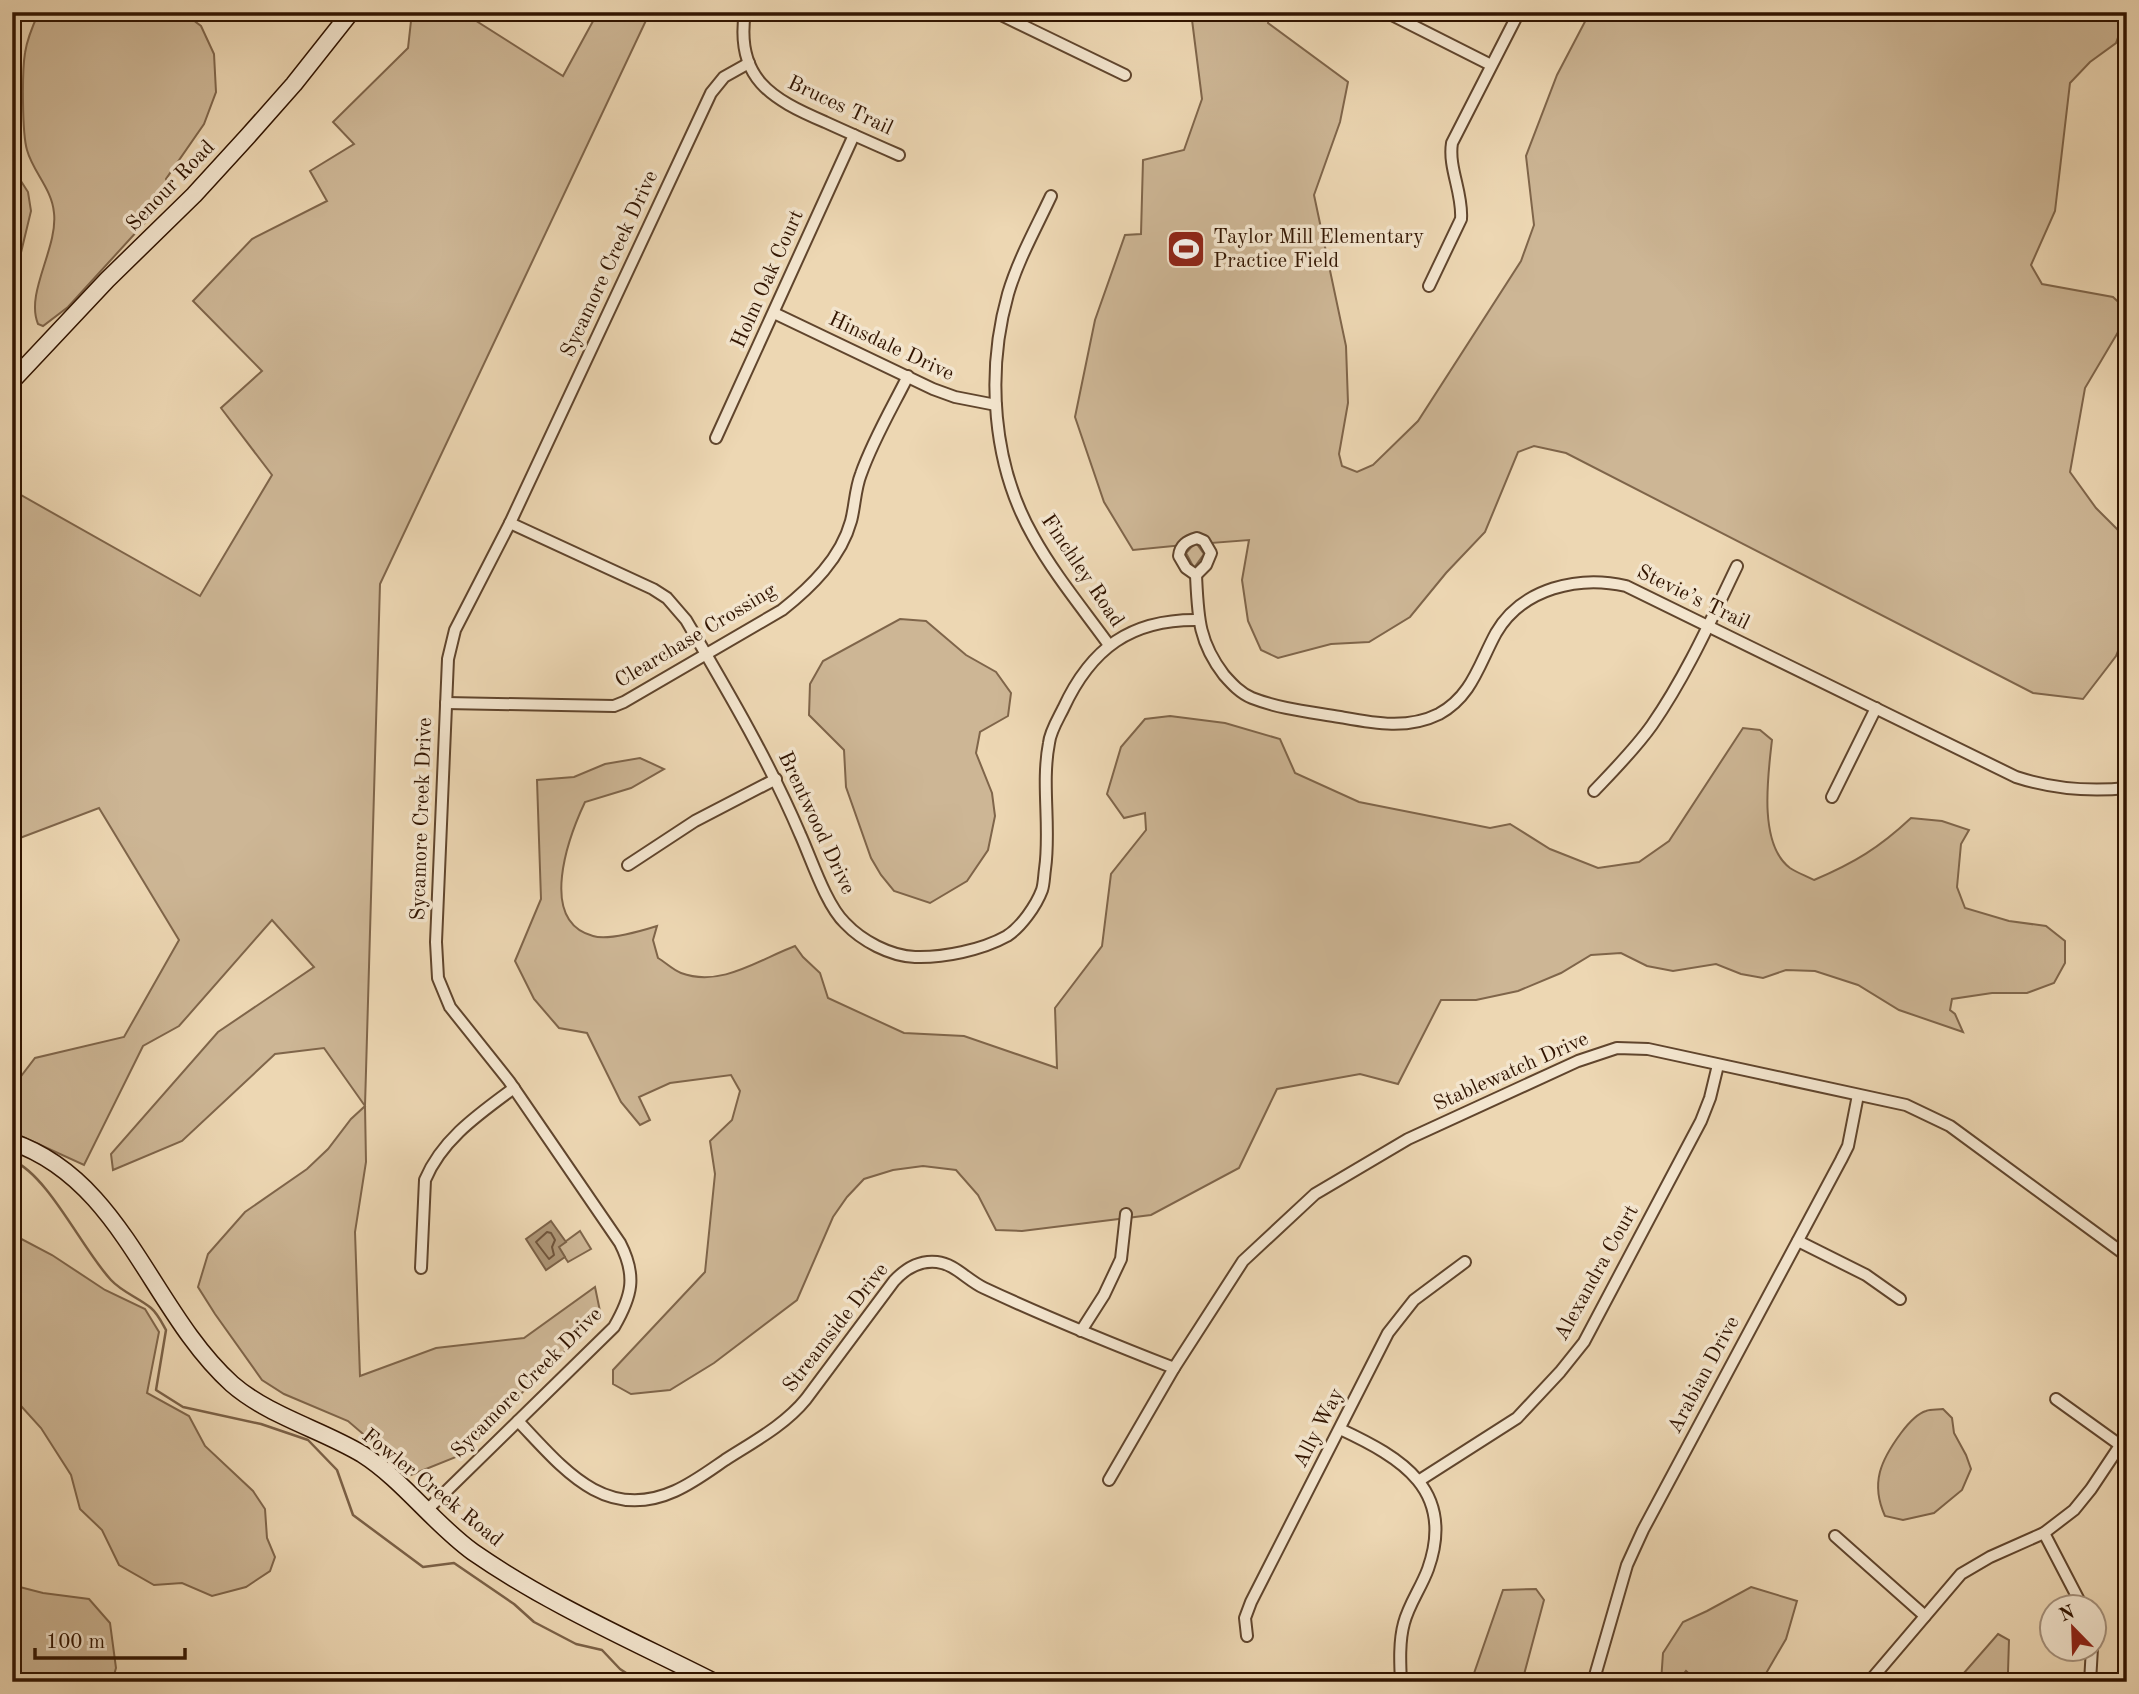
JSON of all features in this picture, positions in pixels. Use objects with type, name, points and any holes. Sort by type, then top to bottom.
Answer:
[{"type":"main road","name":"Senour Road","points":[[12,381],[230,156],[295,84],[351,12]]},
{"type":"main road","name":"Fowler Creek Road","points":[[12,1142],[38,1151],[79,1181],[100,1204],[205,1355],[253,1400],[363,1455],[471,1551],[614,1633],[714,1682]]},
{"type":"street","name":"Bruces Trail","points":[[745,12],[743,39],[749,63],[758,79],[780,101],[899,155]]},
{"type":"street","points":[[995,12],[1125,75]]},
{"type":"street","points":[[1386,12],[1491,65]]},
{"type":"street","points":[[1429,286],[1461,219],[1462,208],[1452,162],[1452,143],[1519,12]]},
{"type":"street","name":"Sycamore Creek Drive","points":[[426,1511],[614,1327],[627,1305],[631,1270],[620,1243],[514,1088],[450,1007],[438,978],[436,942],[448,659],[455,630],[510,523],[711,93],[724,77],[749,63]]},
{"type":"street","name":"Holm Oak Court","points":[[716,438],[854,135]]},
{"type":"street","name":"Finchley Road","points":[[1051,196],[1009,293],[999,333],[996,405],[1008,474],[1018,506],[1045,558],[1109,645]]},
{"type":"street","name":"Hinsdale Drive","points":[[774,313],[956,397],[996,405]]},
{"type":"street","name":"Clearchase Crossing","points":[[446,703],[614,706],[782,610],[805,592],[832,560],[851,522],[860,475],[908,376]]},
{"type":"street","name":"Brentwood Drive","points":[[510,523],[667,598],[686,620],[706,653],[776,779],[827,894],[843,922],[871,944],[913,957],[943,956],[995,940],[1007,935],[1027,917],[1042,890],[1047,853],[1049,741],[1078,679],[1109,645],[1135,630],[1173,620],[1198,620]]},
{"type":"street","points":[[1594,791],[1651,726],[1709,626],[1737,566]]},
{"type":"street","name":"Stevie’s Trail","points":[[1196,575],[1198,620],[1211,657],[1233,685],[1250,698],[1274,705],[1379,724],[1429,718],[1460,699],[1474,681],[1497,632],[1529,600],[1556,587],[1593,581],[1626,586],[2016,777],[2042,786],[2074,790],[2127,788]]},
{"type":"street","points":[[1832,797],[1876,708]]},
{"type":"street","points":[[628,865],[695,821],[776,779]]},
{"type":"street","name":"Stablewatch Drive","points":[[1109,1480],[1174,1368],[1243,1261],[1315,1194],[1409,1139],[1578,1061],[1617,1048],[1648,1049],[1906,1105],[1950,1126],[2127,1256]]},
{"type":"street","name":"Alexandra Court","points":[[1420,1480],[1517,1418],[1584,1342],[1701,1121],[1718,1065]]},
{"type":"street","points":[[421,1268],[425,1180],[430,1169],[439,1154],[471,1120],[514,1088]]},
{"type":"street","name":"Arabian Drive","points":[[1594,1679],[1632,1553],[1848,1146],[1858,1095]]},
{"type":"street","points":[[1081,1331],[1104,1295],[1121,1259],[1126,1214]]},
{"type":"street","points":[[1798,1241],[1866,1275],[1900,1299]]},
{"type":"street","name":"Streamside Drive","points":[[518,1421],[568,1473],[592,1490],[621,1500],[646,1500],[671,1493],[790,1416],[806,1399],[894,1281],[903,1272],[929,1262],[948,1265],[980,1286],[1081,1331],[1174,1368]]},
{"type":"street","name":"Ally Way","points":[[1247,1636],[1245,1618],[1251,1602],[1388,1333],[1398,1318],[1432,1285],[1465,1262]]},
{"type":"street","points":[[2056,1399],[2120,1445]]},
{"type":"street","points":[[1340,1429],[1382,1449],[1404,1464],[1420,1480],[1430,1505],[1435,1526],[1434,1549],[1403,1626],[1401,1682]]},
{"type":"street","points":[[1869,1682],[1961,1574],[2044,1532],[2074,1510],[2127,1435]]},
{"type":"street","points":[[2044,1532],[2075,1592]]},
{"type":"street","points":[[1835,1536],[1925,1616]]},
{"type":"street","points":[[2090,1682],[2091,1662]]},
{"type":"shaded area","points":[[39,12],[156,12],[189,17],[201,26],[214,54],[216,92],[204,124],[166,179],[171,194],[68,307],[43,326],[38,324],[36,299],[54,227],[54,213],[50,196],[27,150],[23,102],[26,48]]},
{"type":"shaded area","points":[[412,12],[462,12],[563,76],[598,12],[650,12],[380,584],[365,1106],[324,1048],[275,1054],[182,1141],[113,1170],[111,1154],[218,1032],[314,967],[272,920],[179,1026],[143,1046],[84,1165],[12,1132],[12,1088],[35,1058],[124,1037],[179,940],[99,808],[12,841],[12,490],[200,596],[272,475],[221,408],[262,371],[193,301],[252,239],[327,201],[310,171],[354,144],[333,122],[408,48]]},
{"type":"shaded area","points":[[1191,12],[1270,12],[1268,23],[1348,82],[1340,122],[1314,195],[1346,346],[1348,403],[1339,454],[1342,466],[1357,472],[1373,465],[1418,421],[1521,261],[1534,225],[1526,156],[1557,75],[1590,12],[2127,12],[2116,43],[2090,62],[2070,83],[2055,211],[2031,265],[2042,284],[2113,297],[2127,310],[2127,317],[2085,388],[2070,472],[2096,508],[2127,539],[2127,628],[2116,656],[2083,699],[2033,693],[1566,453],[1534,446],[1518,452],[1485,532],[1446,573],[1410,617],[1369,642],[1331,644],[1278,658],[1261,650],[1248,621],[1242,580],[1249,540],[1197,544],[1204,554],[1194,568],[1186,553],[1194,544],[1133,550],[1104,502],[1075,417],[1095,320],[1125,235],[1141,234],[1143,160],[1184,150],[1202,99]]},
{"type":"shaded area","points":[[12,167],[28,192],[31,211],[12,290]]},
{"type":"shaded area","points":[[900,619],[926,621],[966,655],[996,672],[1011,693],[1008,716],[980,732],[976,753],[992,793],[995,816],[988,850],[967,881],[930,903],[894,891],[881,875],[871,858],[846,787],[844,750],[809,715],[810,684],[823,661]]},
{"type":"shaded area","points":[[1170,716],[1225,723],[1280,739],[1295,773],[1359,802],[1490,828],[1510,824],[1550,849],[1598,868],[1639,862],[1669,841],[1743,728],[1760,730],[1772,740],[1768,790],[1769,826],[1780,857],[1790,868],[1814,880],[1866,854],[1911,818],[1942,821],[1969,830],[1961,844],[1957,887],[1965,908],[2009,921],[2046,926],[2065,941],[2065,963],[2054,983],[2027,993],[1992,993],[1952,999],[1950,1010],[1955,1014],[1963,1032],[1899,1010],[1858,985],[1815,971],[1786,970],[1763,978],[1741,974],[1716,964],[1673,971],[1647,966],[1621,953],[1591,955],[1561,973],[1518,991],[1476,1000],[1441,1000],[1398,1084],[1360,1074],[1277,1089],[1239,1168],[1151,1215],[1022,1231],[996,1230],[978,1195],[956,1170],[923,1166],[893,1170],[864,1179],[833,1217],[797,1300],[714,1363],[670,1390],[631,1394],[613,1384],[613,1370],[705,1272],[715,1174],[710,1141],[732,1120],[740,1091],[731,1075],[670,1083],[639,1097],[650,1120],[640,1125],[621,1102],[587,1033],[559,1028],[534,999],[515,961],[541,899],[537,780],[574,777],[605,764],[640,758],[664,769],[631,788],[585,802],[572,835],[562,876],[566,914],[576,927],[593,936],[607,937],[657,926],[653,940],[658,958],[678,972],[696,977],[711,977],[740,970],[795,946],[820,973],[828,998],[904,1033],[964,1036],[1057,1068],[1055,1008],[1102,946],[1111,874],[1146,830],[1145,813],[1124,818],[1107,794],[1121,747],[1145,719]]},
{"type":"shaded area","points":[[365,1106],[366,1162],[355,1232],[360,1376],[436,1348],[524,1338],[595,1287],[601,1316],[456,1457],[411,1475],[348,1421],[284,1394],[262,1380],[198,1287],[208,1254],[245,1212],[307,1169]]},
{"type":"shaded area","points":[[580,1231],[591,1249],[568,1262],[558,1247]]},
{"type":"shaded area","points":[[12,1234],[52,1255],[105,1290],[145,1309],[159,1332],[147,1393],[189,1416],[205,1446],[253,1491],[265,1509],[267,1538],[275,1557],[270,1571],[246,1587],[212,1596],[182,1583],[154,1585],[119,1565],[102,1530],[80,1509],[71,1475],[41,1428],[12,1396]]},
{"type":"shaded area","points":[[1943,1409],[1952,1418],[1954,1433],[1971,1469],[1962,1490],[1934,1513],[1903,1520],[1885,1516],[1878,1493],[1883,1462],[1903,1430],[1915,1417],[1928,1410]]},
{"type":"shaded area","points":[[12,1585],[43,1593],[89,1599],[110,1623],[116,1668],[112,1682],[12,1682]]},
{"type":"shaded area","points":[[1751,1587],[1797,1601],[1786,1639],[1761,1682],[1698,1682],[1686,1671],[1677,1682],[1661,1682],[1663,1653],[1683,1622]]},
{"type":"shaded area","points":[[1536,1589],[1544,1600],[1522,1682],[1471,1682],[1503,1590]]},
{"type":"shaded area","points":[[1998,1634],[2009,1640],[2008,1672],[2004,1682],[1956,1682]]},
{"type":"water","points":[[551,1221],[566,1242],[559,1247],[565,1257],[546,1270],[526,1239]]},
{"type":"waterway","points":[[12,1160],[26,1168],[39,1181],[111,1280],[151,1308],[160,1319],[166,1330],[156,1390],[183,1407],[261,1424],[308,1440],[337,1470],[353,1515],[423,1567],[454,1563],[514,1604],[534,1622],[576,1644],[602,1650],[620,1669],[640,1682]]},
{"type":"place","name":"Taylor Mill Elementary Practice Field","points":[[1186,249]]}]
